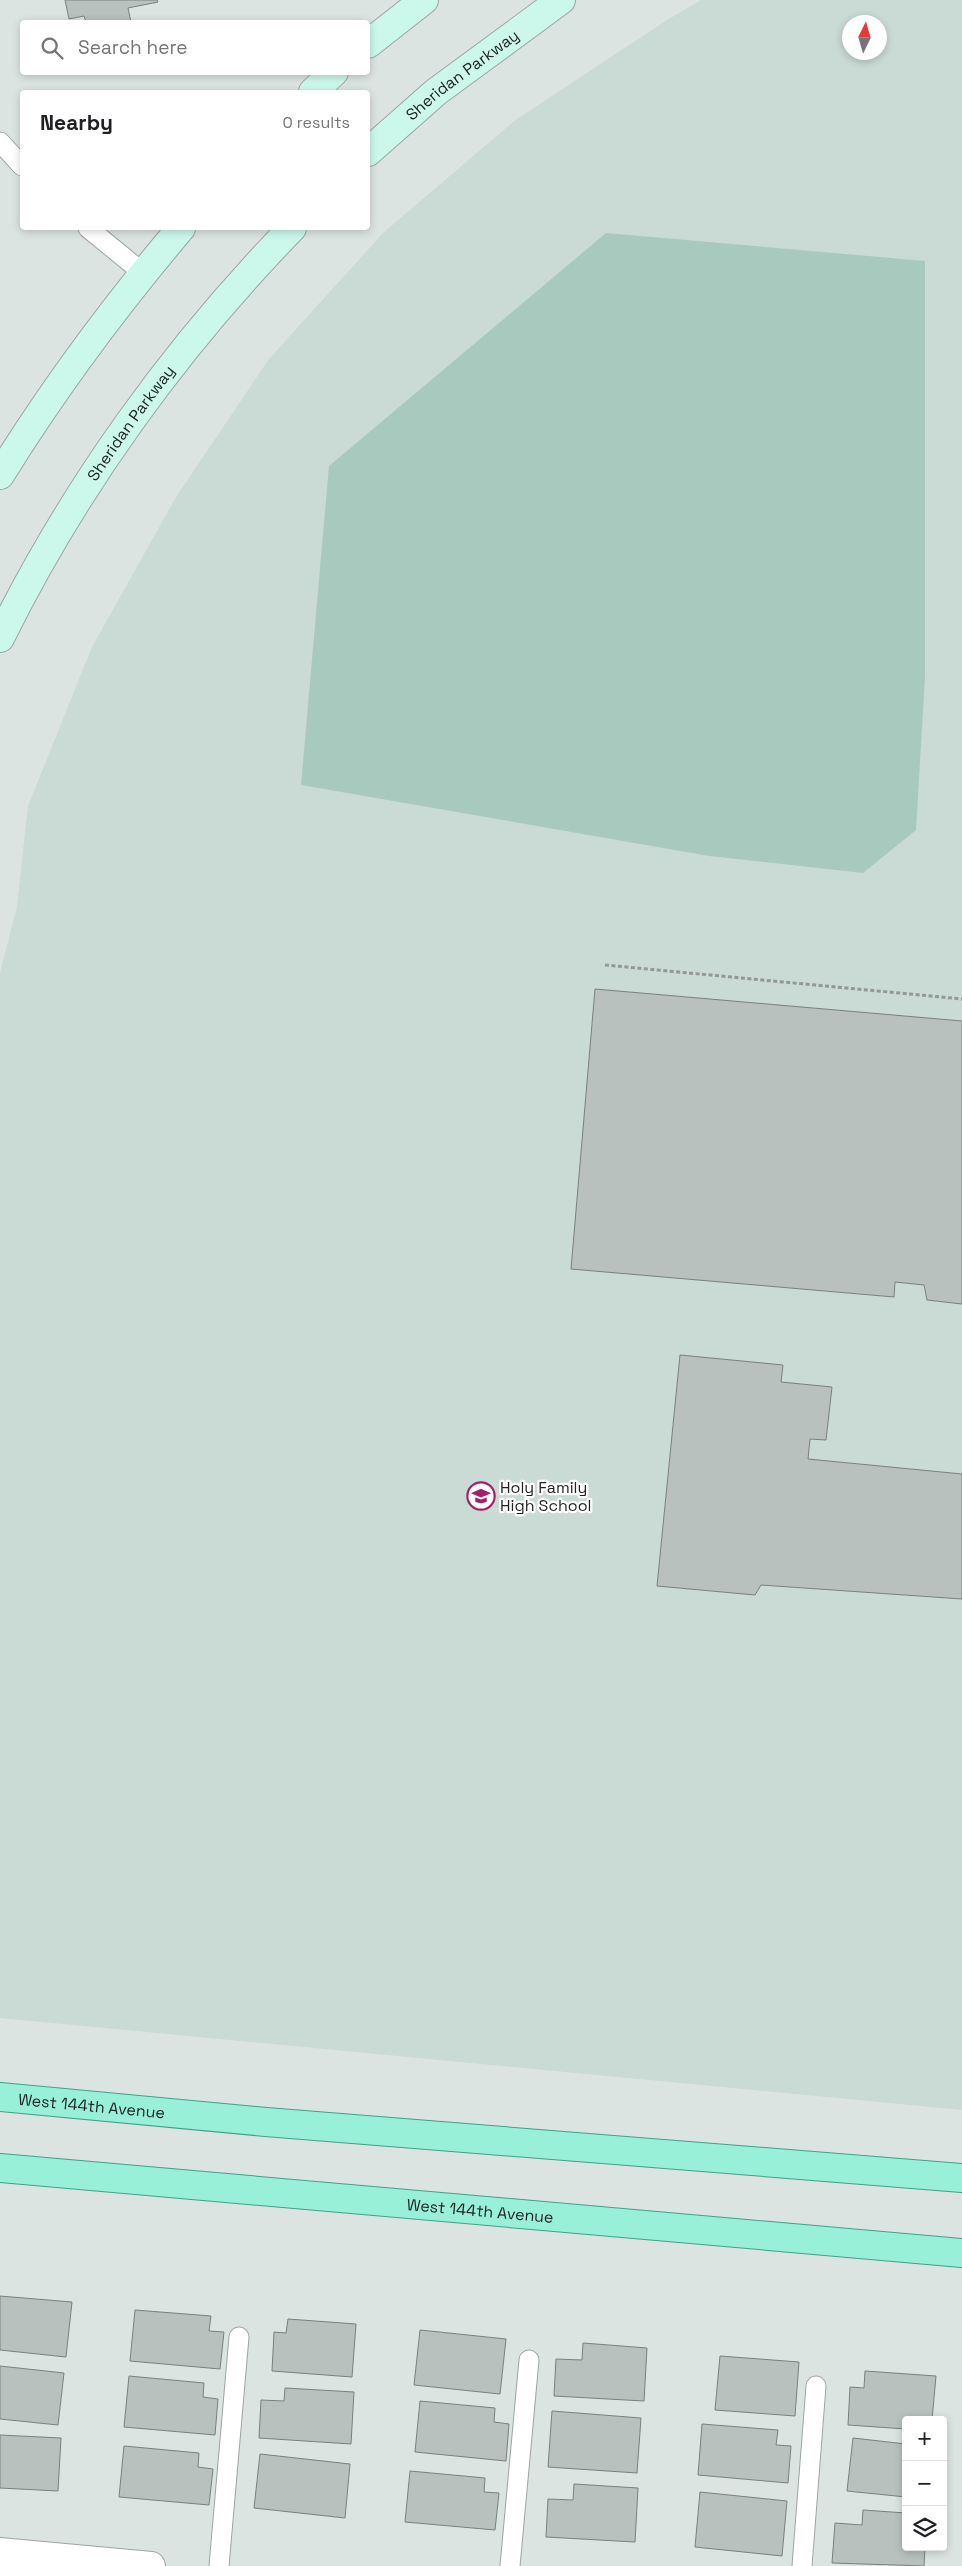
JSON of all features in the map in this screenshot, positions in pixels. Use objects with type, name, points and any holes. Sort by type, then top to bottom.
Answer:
[{"type":"main road","points":[[370,42],[424,0]]},
{"type":"main road","name":"Sheridan Parkway","points":[[370,150],[436,92],[561,0]]},
{"type":"main road","points":[[315,90],[331,75]]},
{"type":"main road","points":[[0,475],[32,423],[143,273],[179,230]]},
{"type":"main road","name":"Sheridan Parkway","points":[[0,638],[40,562],[80,494],[119,438],[199,333],[290,230]]},
{"type":"main road","name":"West 144th Avenue","points":[[0,2096],[266,2122],[962,2178]]},
{"type":"main road","name":"West 144th Avenue","points":[[0,2168],[962,2252]]},
{"type":"street","points":[[0,2552],[151,2566]]},
{"type":"lane","points":[[0,142],[20,164]]},
{"type":"lane","points":[[90,230],[143,273]]},
{"type":"lane","points":[[219,2566],[239,2337]]},
{"type":"lane","points":[[510,2566],[529,2360]]},
{"type":"lane","points":[[802,2566],[816,2386]]},
{"type":"path","points":[[605,965],[962,999]]},
{"type":"shaded area","name":"Holy Family High School","points":[[701,0],[962,0],[962,2110],[0,2018],[0,973],[17,906],[28,806],[92,647],[176,497],[269,359],[383,233],[514,121],[667,20]]},
{"type":"green space","points":[[606,233],[925,261],[925,677],[916,830],[863,873],[709,856],[301,785],[329,466]]},
{"type":"building","points":[[65,0],[157,0],[158,2],[128,8],[131,20],[85,20],[84,16],[69,19]]},
{"type":"building","points":[[595,989],[962,1021],[962,1304],[927,1300],[924,1285],[895,1282],[894,1297],[571,1269]]},
{"type":"building","points":[[680,1355],[783,1365],[781,1382],[832,1387],[826,1440],[810,1439],[808,1459],[962,1474],[962,1599],[761,1585],[755,1595],[657,1586]]},
{"type":"building","points":[[0,2296],[72,2302],[66,2357],[0,2350]]},
{"type":"building","points":[[135,2310],[211,2316],[209,2331],[224,2332],[220,2369],[130,2361]]},
{"type":"building","points":[[288,2319],[356,2324],[352,2377],[272,2371],[274,2332],[286,2333]]},
{"type":"building","points":[[420,2330],[506,2339],[500,2394],[414,2385]]},
{"type":"building","points":[[583,2343],[647,2348],[644,2401],[554,2396],[556,2359],[582,2360]]},
{"type":"building","points":[[720,2356],[799,2362],[795,2416],[715,2410]]},
{"type":"building","points":[[0,2366],[64,2373],[58,2425],[0,2419]]},
{"type":"building","points":[[865,2371],[936,2376],[932,2416],[902,2416],[902,2429],[848,2425],[850,2387],[864,2388]]},
{"type":"building","points":[[129,2376],[204,2383],[203,2397],[218,2399],[215,2435],[124,2427]]},
{"type":"building","points":[[285,2388],[354,2392],[351,2444],[259,2438],[261,2400],[284,2401]]},
{"type":"building","points":[[420,2401],[495,2408],[494,2422],[509,2424],[506,2461],[415,2452]]},
{"type":"building","points":[[552,2411],[641,2418],[637,2473],[548,2467]]},
{"type":"building","points":[[702,2424],[778,2430],[776,2445],[791,2446],[788,2483],[698,2475]]},
{"type":"building","points":[[0,2435],[61,2438],[58,2491],[0,2488]]},
{"type":"building","points":[[853,2438],[902,2444],[902,2497],[847,2491]]},
{"type":"building","points":[[124,2446],[199,2453],[198,2467],[213,2469],[209,2505],[119,2497]]},
{"type":"building","points":[[260,2454],[350,2464],[345,2518],[254,2508]]},
{"type":"building","points":[[410,2471],[485,2478],[484,2492],[499,2493],[495,2530],[405,2522]]},
{"type":"building","points":[[574,2484],[638,2488],[635,2542],[546,2537],[548,2499],[573,2500]]},
{"type":"building","points":[[700,2492],[787,2501],[782,2556],[695,2547]]},
{"type":"building","points":[[863,2510],[902,2513],[902,2551],[925,2551],[924,2566],[832,2563],[835,2523],[862,2525]]},
{"type":"place","name":"Holy Family High School","points":[[481,1496]]}]
